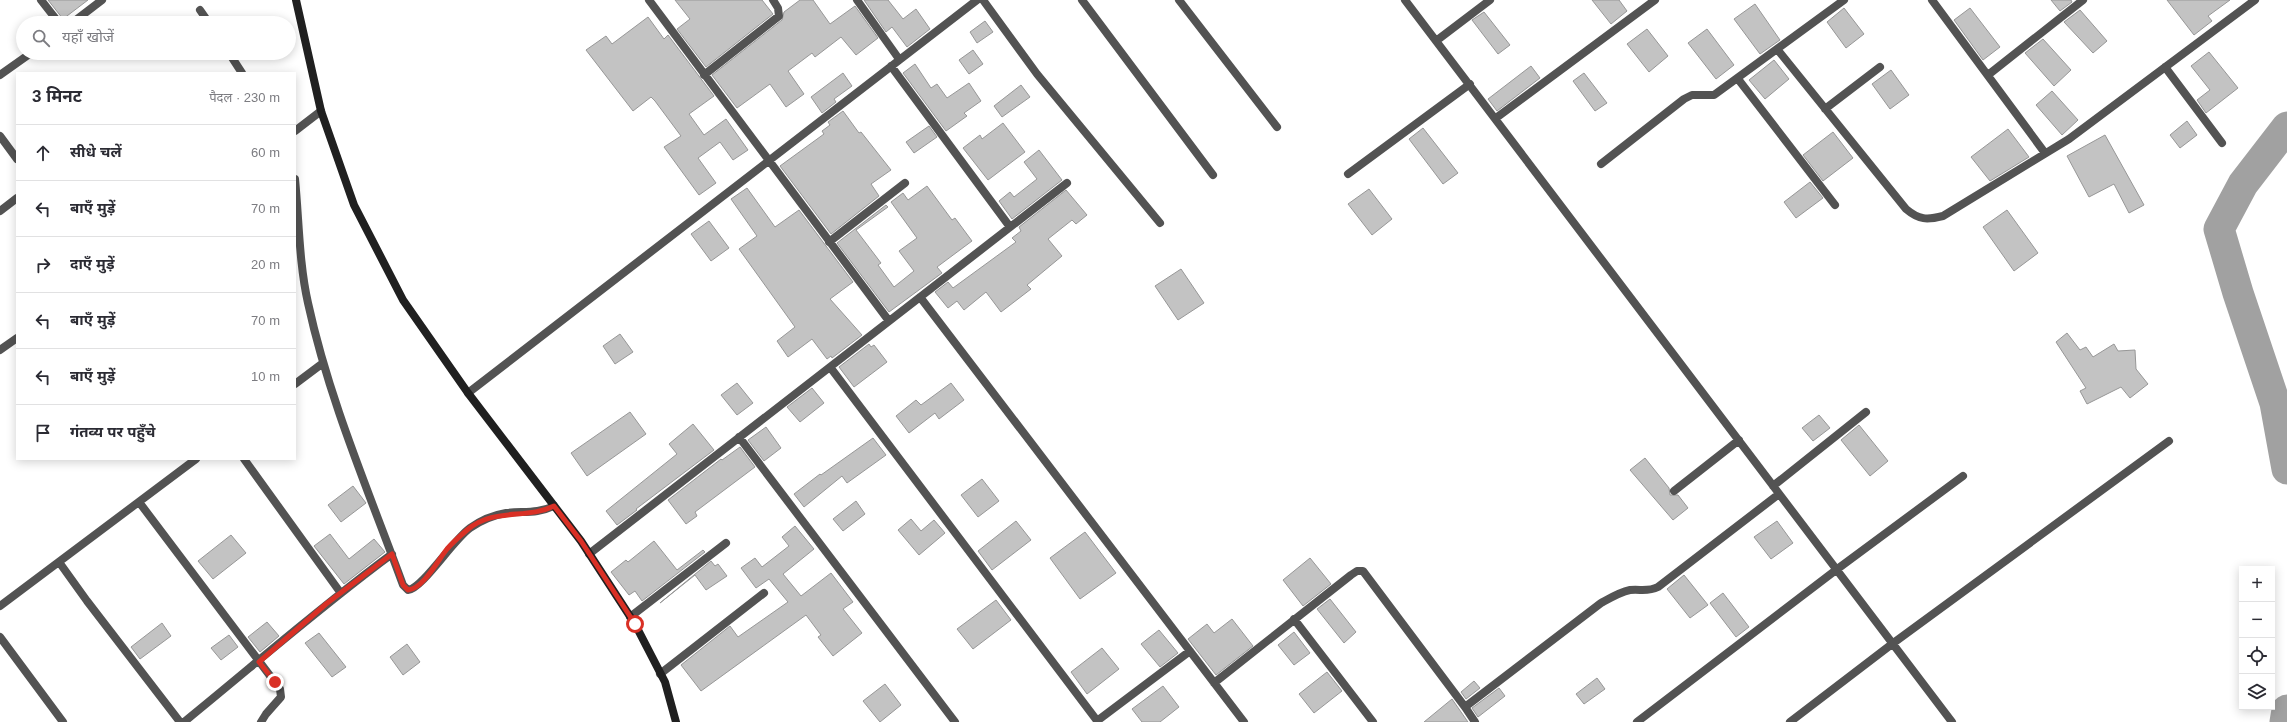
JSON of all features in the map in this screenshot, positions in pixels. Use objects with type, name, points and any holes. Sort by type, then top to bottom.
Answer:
[{"type":"street","points":[[41,0],[54,16]]},
{"type":"street","points":[[81,16],[102,0]]},
{"type":"street","points":[[296,0],[321,111],[354,205],[403,300],[468,394],[589,554],[630,616],[660,674],[676,722]]},
{"type":"street","points":[[649,0],[889,322]]},
{"type":"street","points":[[704,74],[779,16],[778,8],[773,0]]},
{"type":"street","points":[[857,0],[899,60]]},
{"type":"street","points":[[468,394],[977,0]]},
{"type":"street","points":[[983,0],[1037,74],[1160,224]]},
{"type":"street","points":[[1082,0],[1213,175]]},
{"type":"street","points":[[1179,0],[1278,127]]},
{"type":"street","points":[[1405,0],[1496,118],[1952,722]]},
{"type":"street","points":[[1436,41],[1490,0]]},
{"type":"street","points":[[1496,118],[1655,0]]},
{"type":"street","points":[[1601,164],[1684,99],[1692,95],[1714,95],[1738,79],[1844,0]]},
{"type":"street","points":[[1932,0],[2045,153]]},
{"type":"street","points":[[1988,75],[2083,0]]},
{"type":"street","points":[[1777,49],[1906,208],[1915,217],[1927,220],[1943,216],[2069,139],[2255,0]]},
{"type":"street","points":[[200,10],[204,16]]},
{"type":"street","points":[[0,75],[21,60]]},
{"type":"street","points":[[234,60],[241,72]]},
{"type":"street","points":[[891,66],[1010,227]]},
{"type":"street","points":[[1825,109],[1880,67]]},
{"type":"street","points":[[2165,67],[2222,143]]},
{"type":"street","points":[[1738,79],[1835,205]]},
{"type":"street","points":[[1348,174],[1470,84]]},
{"type":"street","points":[[296,130],[321,111]]},
{"type":"street","points":[[0,136],[16,158]]},
{"type":"street","points":[[829,242],[905,183]]},
{"type":"street","points":[[589,554],[1067,183]]},
{"type":"street","points":[[296,189],[307,301],[323,363],[403,585],[408,590],[413,589],[424,579],[448,548],[469,528],[485,519],[499,515],[542,512],[554,506]]},
{"type":"street","points":[[0,211],[16,199]]},
{"type":"street","points":[[920,297],[1244,722]]},
{"type":"street","points":[[0,350],[16,339]]},
{"type":"street","points":[[296,383],[323,363]]},
{"type":"street","points":[[830,367],[1098,721],[1190,651]]},
{"type":"street","points":[[1773,486],[1866,412]]},
{"type":"street","points":[[739,437],[955,722]]},
{"type":"street","points":[[1674,491],[1738,440]]},
{"type":"street","points":[[1790,722],[1892,644],[2170,441]]},
{"type":"street","points":[[0,606],[195,460]]},
{"type":"street","points":[[245,460],[340,592]]},
{"type":"street","points":[[1637,722],[1962,476]]},
{"type":"street","points":[[1465,707],[1601,603],[1616,594],[1629,590],[1649,591],[1658,587],[1779,494]]},
{"type":"street","points":[[139,502],[280,689],[281,697],[261,722]]},
{"type":"street","points":[[630,616],[726,543]]},
{"type":"street","points":[[184,722],[259,662],[340,592],[392,554]]},
{"type":"street","points":[[59,562],[87,602],[180,722]]},
{"type":"street","points":[[1214,683],[1351,575],[1357,571],[1363,571],[1475,722]]},
{"type":"street","points":[[660,674],[764,593]]},
{"type":"street","points":[[1294,619],[1373,722]]},
{"type":"street","points":[[0,637],[63,722]]},
{"type":"building","points":[[48,0],[88,0],[67,16],[61,16]]},
{"type":"building","points":[[675,0],[762,0],[773,14],[706,67],[677,29],[690,19]]},
{"type":"building","points":[[800,0],[813,0],[830,24],[855,6],[878,38],[856,55],[841,37],[815,57],[812,53],[788,71],[804,94],[786,107],[770,84],[737,108],[712,75],[782,20],[784,12]]},
{"type":"building","points":[[864,0],[888,0],[903,19],[916,9],[930,29],[907,47],[892,27],[886,32]]},
{"type":"building","points":[[1592,0],[1619,0],[1627,11],[1611,24]]},
{"type":"building","points":[[2051,0],[2071,0],[2072,2],[2060,11]]},
{"type":"building","points":[[2167,0],[2230,0],[2208,16],[2212,21],[2194,35]]},
{"type":"building","points":[[1755,4],[1780,40],[1760,54],[1734,19]]},
{"type":"building","points":[[1844,8],[1864,34],[1846,48],[1827,22]]},
{"type":"building","points":[[1970,8],[2000,47],[1983,60],[1954,20]]},
{"type":"building","points":[[2080,10],[2107,41],[2093,53],[2064,22]]},
{"type":"building","points":[[1484,12],[1510,45],[1498,54],[1472,20]]},
{"type":"building","points":[[648,17],[664,39],[668,35],[714,96],[689,114],[704,135],[726,119],[748,150],[733,160],[720,142],[698,158],[716,183],[699,195],[664,147],[681,136],[655,101],[651,97],[633,111],[586,50],[606,36],[612,44]]},
{"type":"building","points":[[985,21],[993,32],[977,43],[970,32]]},
{"type":"building","points":[[1647,29],[1668,56],[1649,72],[1627,44]]},
{"type":"building","points":[[1707,29],[1734,65],[1716,79],[1688,43]]},
{"type":"building","points":[[2043,39],[2071,70],[2054,86],[2025,53]]},
{"type":"building","points":[[973,50],[983,64],[969,74],[959,60]]},
{"type":"building","points":[[2209,52],[2238,88],[2206,113],[2197,100],[2210,90],[2191,66]]},
{"type":"building","points":[[1774,60],[1789,79],[1765,99],[1749,80]]},
{"type":"building","points":[[915,64],[931,88],[937,84],[947,98],[969,83],[981,101],[964,113],[967,116],[946,131],[903,73]]},
{"type":"building","points":[[1531,66],[1540,78],[1497,111],[1488,99]]},
{"type":"building","points":[[1891,70],[1909,95],[1890,109],[1872,84]]},
{"type":"building","points":[[843,73],[852,86],[834,99],[836,102],[822,113],[811,97]]},
{"type":"building","points":[[1584,73],[1607,103],[1595,111],[1573,81]]},
{"type":"building","points":[[1021,85],[1030,97],[1002,117],[994,106]]},
{"type":"building","points":[[2052,91],[2078,120],[2062,135],[2036,105]]},
{"type":"building","points":[[843,111],[859,133],[861,132],[891,170],[871,184],[879,196],[831,234],[780,166],[824,134],[822,131],[830,125],[828,122]]},
{"type":"building","points":[[2187,121],[2197,135],[2180,148],[2170,135]]},
{"type":"building","points":[[1003,123],[1025,152],[988,180],[963,148],[980,135],[982,139]]},
{"type":"building","points":[[929,126],[937,137],[914,153],[906,142]]},
{"type":"building","points":[[1423,128],[1458,173],[1443,184],[1409,139]]},
{"type":"building","points":[[2008,129],[2029,157],[1990,181],[1971,157]]},
{"type":"building","points":[[1833,132],[1853,158],[1823,181],[1803,155]]},
{"type":"building","points":[[2105,135],[2144,205],[2129,213],[2114,184],[2089,197],[2067,156]]},
{"type":"building","points":[[1039,150],[1062,180],[1012,219],[999,201],[1010,192],[1014,197],[1037,179],[1024,162]]},
{"type":"building","points":[[1810,182],[1823,198],[1796,218],[1784,202]]},
{"type":"building","points":[[927,186],[952,220],[955,218],[972,241],[937,267],[942,273],[889,312],[837,243],[886,205],[888,207],[856,230],[881,263],[878,265],[894,287],[914,271],[899,251],[917,238],[891,202],[903,193],[908,200]]},
{"type":"building","points":[[747,188],[775,227],[799,210],[853,282],[830,299],[862,335],[832,358],[831,356],[827,359],[812,339],[788,357],[777,341],[795,327],[739,249],[757,236],[731,199]]},
{"type":"building","points":[[1369,189],[1392,219],[1372,235],[1348,204]]},
{"type":"building","points":[[1066,190],[1087,215],[1076,224],[1072,220],[1048,239],[1062,256],[1027,285],[1031,289],[1001,312],[986,292],[964,310],[957,301],[948,308],[935,292],[948,282],[953,288],[1016,242],[1012,238],[1021,231],[1019,227]]},
{"type":"building","points":[[2007,210],[2038,253],[2014,271],[1983,227]]},
{"type":"building","points":[[709,221],[729,248],[711,261],[691,234]]},
{"type":"building","points":[[1181,269],[1204,303],[1178,320],[1155,286]]},
{"type":"building","points":[[2067,333],[2080,350],[2086,347],[2093,357],[2114,344],[2118,351],[2135,350],[2136,369],[2148,384],[2130,398],[2121,387],[2087,404],[2080,391],[2086,388],[2056,342]]},
{"type":"building","points":[[620,334],[633,352],[615,364],[603,346]]},
{"type":"building","points":[[869,344],[871,347],[874,345],[887,362],[854,387],[839,367]]},
{"type":"building","points":[[737,383],[753,403],[737,415],[721,395]]},
{"type":"building","points":[[951,383],[964,400],[939,419],[935,413],[909,433],[896,416],[916,400],[921,405]]},
{"type":"building","points":[[812,388],[824,403],[800,422],[787,407]]},
{"type":"building","points":[[630,412],[646,434],[587,476],[571,453]]},
{"type":"building","points":[[1819,415],[1830,428],[1813,441],[1802,428]]},
{"type":"building","points":[[693,424],[714,450],[617,525],[606,511],[677,454],[669,444]]},
{"type":"building","points":[[1859,425],[1888,461],[1870,476],[1841,440]]},
{"type":"building","points":[[766,427],[781,448],[764,461],[748,440]]},
{"type":"building","points":[[873,438],[886,455],[847,483],[842,476],[804,507],[794,494],[820,474],[821,475]]},
{"type":"building","points":[[740,447],[755,467],[695,512],[697,516],[686,524],[668,500],[721,459],[722,460]]},
{"type":"building","points":[[1645,458],[1669,488],[1670,495],[1678,495],[1688,508],[1673,520],[1630,470]]},
{"type":"building","points":[[982,479],[999,501],[978,517],[961,495]]},
{"type":"building","points":[[353,486],[366,503],[341,522],[328,505]]},
{"type":"building","points":[[856,501],[865,514],[843,531],[833,519]]},
{"type":"building","points":[[911,519],[921,531],[934,520],[945,533],[919,555],[898,530]]},
{"type":"building","points":[[1016,521],[1031,540],[992,570],[978,551]]},
{"type":"building","points":[[1777,521],[1793,543],[1771,559],[1754,537]]},
{"type":"building","points":[[795,526],[814,549],[783,574],[801,596],[831,573],[853,602],[843,609],[862,633],[833,656],[818,637],[821,635],[806,615],[701,691],[681,665],[730,626],[738,637],[788,602],[769,579],[756,588],[741,568],[755,558],[762,567],[789,546],[782,537]]},
{"type":"building","points":[[1085,532],[1116,573],[1080,599],[1050,558]]},
{"type":"building","points":[[330,534],[349,559],[374,539],[385,552],[344,584],[314,546]]},
{"type":"building","points":[[231,535],[246,553],[213,579],[198,561]]},
{"type":"building","points":[[654,541],[677,570],[703,550],[705,552],[642,601],[635,591],[629,595],[611,572],[626,560],[628,562]]},
{"type":"building","points":[[1310,558],[1331,584],[1303,606],[1283,580]]},
{"type":"building","points":[[711,561],[715,566],[718,564],[727,576],[706,590],[695,575],[660,603]]},
{"type":"building","points":[[1684,575],[1708,605],[1690,618],[1667,589]]},
{"type":"building","points":[[1723,593],[1749,627],[1736,637],[1710,603]]},
{"type":"building","points":[[1330,599],[1356,632],[1344,643],[1317,609]]},
{"type":"building","points":[[996,600],[1011,620],[973,649],[957,629]]},
{"type":"building","points":[[1232,619],[1253,646],[1216,675],[1188,639],[1207,624],[1214,633]]},
{"type":"building","points":[[267,622],[279,636],[260,652],[248,637]]},
{"type":"building","points":[[162,623],[171,636],[140,659],[131,647]]},
{"type":"building","points":[[1159,630],[1178,653],[1160,667],[1141,644]]},
{"type":"building","points":[[1294,632],[1310,653],[1294,665],[1278,645]]},
{"type":"building","points":[[319,633],[346,667],[332,677],[305,643]]},
{"type":"building","points":[[229,635],[238,647],[221,660],[211,648]]},
{"type":"building","points":[[407,644],[420,662],[403,675],[390,657]]},
{"type":"building","points":[[1102,648],[1119,669],[1087,694],[1071,672]]},
{"type":"building","points":[[1327,672],[1342,691],[1314,713],[1299,694]]},
{"type":"building","points":[[1597,678],[1605,689],[1584,704],[1576,694]]},
{"type":"building","points":[[1474,681],[1480,688],[1466,699],[1461,692]]},
{"type":"building","points":[[885,684],[901,705],[880,722],[863,701]]},
{"type":"building","points":[[1163,686],[1179,707],[1160,722],[1142,722],[1132,709]]},
{"type":"building","points":[[1499,688],[1505,696],[1478,717],[1472,708]]},
{"type":"building","points":[[1452,699],[1468,722],[1424,722]]},
{"type":"waterway","points":[[2287,127],[2243,184],[2219,229],[2238,293],[2275,403],[2287,469]]},
{"type":"waterway","points":[[2285,722],[2287,710]]},
{"type":"route","points":[[275,682],[259,662],[326,604],[392,554],[403,585],[408,590],[413,589],[420,584],[432,570],[448,548],[469,528],[485,519],[506,514],[542,512],[554,506],[581,541],[635,624]]}]
